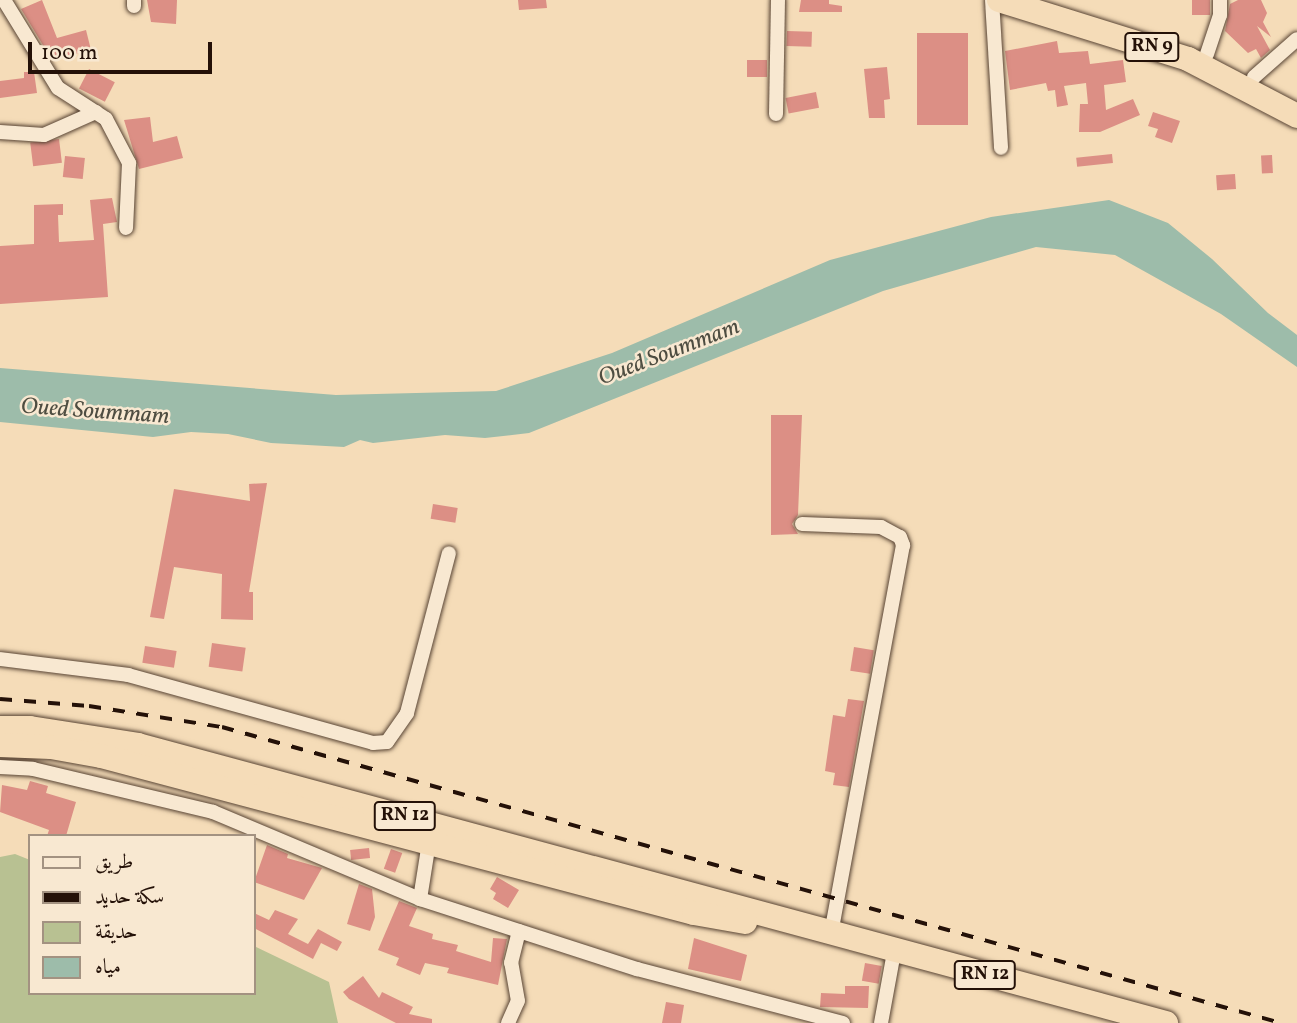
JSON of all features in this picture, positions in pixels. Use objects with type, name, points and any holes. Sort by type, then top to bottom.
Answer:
[{"type":"highway","name":"RN 9","points":[[999,0],[1188,59],[1297,116]]},
{"type":"highway","name":"RN 9","points":[[1048,0],[1207,54],[1297,100]]},
{"type":"highway","name":"RN 12","points":[[0,728],[30,728],[138,745],[697,894],[831,936],[1166,1023]]},
{"type":"highway","name":"RN 12","points":[[0,745],[92,754],[694,912],[780,929],[805,928]]},
{"type":"street","points":[[4,0],[58,88],[106,119],[129,163],[126,228]]},
{"type":"street","points":[[776,114],[778,0]]},
{"type":"street","points":[[992,0],[1001,148]]},
{"type":"street","points":[[1207,54],[1220,15],[1220,0]]},
{"type":"street","points":[[1254,77],[1297,39]]},
{"type":"street","points":[[0,132],[44,135],[96,112]]},
{"type":"street","points":[[802,524],[880,527],[894,532],[903,545],[831,936]]},
{"type":"street","points":[[0,659],[128,675],[373,743],[387,742],[407,713],[449,553]]},
{"type":"street","points":[[0,767],[33,769],[214,812],[420,899],[637,970],[843,1023]]},
{"type":"street","points":[[420,899],[429,842]]},
{"type":"street","points":[[508,1023],[518,1002],[511,963],[519,931]]},
{"type":"street","points":[[881,1023],[894,951]]},
{"type":"green space","points":[[15,854],[28,859],[28,995],[256,995],[256,947],[329,982],[338,1023],[0,1023],[0,857]]},
{"type":"water","name":"Oued Soummam","points":[[1109,200],[1168,223],[1212,259],[1268,313],[1297,335],[1297,367],[1221,314],[1115,255],[1036,247],[883,291],[529,433],[485,438],[445,435],[373,443],[360,440],[344,447],[271,443],[228,434],[191,432],[153,437],[0,422],[0,368],[336,395],[496,391],[612,353],[830,260],[991,217]]},
{"type":"building","points":[[42,0],[57,38],[86,30],[91,50],[52,60],[21,9]]},
{"type":"building","points":[[147,0],[177,0],[176,24],[151,22]]},
{"type":"building","points":[[518,0],[546,0],[547,8],[519,10]]},
{"type":"building","points":[[801,0],[829,0],[829,4],[842,6],[842,12],[799,12]]},
{"type":"building","points":[[1192,0],[1210,0],[1210,15],[1192,15]]},
{"type":"building","points":[[1238,0],[1261,0],[1267,13],[1263,22],[1271,37],[1257,26],[1270,50],[1261,58],[1256,49],[1248,53],[1225,31],[1230,4]]},
{"type":"building","points":[[787,31],[812,32],[811,47],[786,46]]},
{"type":"building","points":[[917,33],[968,33],[968,125],[917,125]]},
{"type":"building","points":[[1057,41],[1059,53],[1088,51],[1090,64],[1123,60],[1126,82],[1104,85],[1106,110],[1133,99],[1140,115],[1100,132],[1079,132],[1080,104],[1088,104],[1086,83],[1064,86],[1068,105],[1057,107],[1055,90],[1048,91],[1046,83],[1010,90],[1005,51]]},
{"type":"building","points":[[747,60],[767,60],[767,77],[747,77]]},
{"type":"building","points":[[887,67],[890,99],[884,100],[885,118],[869,118],[864,69]]},
{"type":"building","points":[[89,69],[115,82],[105,102],[79,89]]},
{"type":"building","points":[[24,72],[34,72],[37,93],[0,98],[0,81],[24,78]]},
{"type":"building","points":[[816,92],[819,108],[789,114],[786,98]]},
{"type":"building","points":[[1153,112],[1180,121],[1172,143],[1155,137],[1158,129],[1148,126]]},
{"type":"building","points":[[150,117],[153,142],[177,136],[183,158],[139,169],[124,120]]},
{"type":"building","points":[[59,139],[62,163],[33,166],[30,143]]},
{"type":"building","points":[[1112,154],[1113,163],[1077,167],[1076,158]]},
{"type":"building","points":[[1272,155],[1273,173],[1262,174],[1261,156]]},
{"type":"building","points":[[65,156],[85,158],[83,179],[63,177]]},
{"type":"building","points":[[1235,174],[1236,189],[1217,190],[1216,175]]},
{"type":"building","points":[[112,198],[117,222],[103,224],[108,297],[0,304],[0,246],[34,244],[34,205],[63,204],[63,215],[58,215],[59,242],[94,240],[90,200]]},
{"type":"building","points":[[771,415],[802,415],[798,515],[792,524],[798,534],[771,535]]},
{"type":"building","points":[[267,483],[249,592],[253,592],[253,620],[221,619],[222,574],[174,567],[164,619],[150,617],[174,489],[250,501],[249,484]]},
{"type":"building","points":[[433,504],[458,508],[455,523],[431,519]]},
{"type":"building","points":[[212,643],[246,648],[242,671],[209,667]]},
{"type":"building","points":[[145,646],[177,651],[174,668],[142,663]]},
{"type":"building","points":[[854,647],[874,650],[870,674],[850,671]]},
{"type":"building","points":[[848,699],[864,701],[849,787],[833,785],[835,773],[825,771],[833,715],[845,717]]},
{"type":"building","points":[[30,781],[48,786],[46,793],[76,802],[67,834],[48,834],[49,830],[0,812],[2,785],[27,790]]},
{"type":"building","points":[[267,845],[288,854],[287,858],[322,868],[304,900],[256,883]]},
{"type":"building","points":[[369,848],[370,858],[351,860],[350,850]]},
{"type":"building","points":[[391,849],[402,853],[395,873],[384,869]]},
{"type":"building","points":[[497,877],[519,890],[508,908],[493,899],[496,893],[490,889]]},
{"type":"building","points":[[359,884],[372,889],[375,917],[370,931],[347,924]]},
{"type":"building","points":[[399,901],[417,908],[409,926],[433,934],[432,939],[458,945],[456,951],[491,962],[493,938],[507,939],[498,985],[447,973],[449,968],[425,963],[420,975],[396,965],[399,958],[378,950]]},
{"type":"building","points":[[275,910],[298,919],[288,934],[308,944],[318,929],[342,942],[337,951],[321,943],[313,959],[256,929],[256,914],[269,920]]},
{"type":"building","points":[[694,938],[747,955],[741,981],[688,969]]},
{"type":"building","points":[[865,963],[882,966],[879,984],[862,981]]},
{"type":"building","points":[[363,976],[379,998],[382,992],[413,1007],[409,1014],[432,1019],[432,1023],[396,1023],[349,999],[343,992]]},
{"type":"building","points":[[845,986],[869,986],[868,1008],[820,1007],[821,993],[845,994]]},
{"type":"building","points":[[666,1002],[684,1005],[681,1023],[662,1023]]},
{"type":"railway","points":[[0,699],[89,706],[222,727],[1281,1023]]}]
